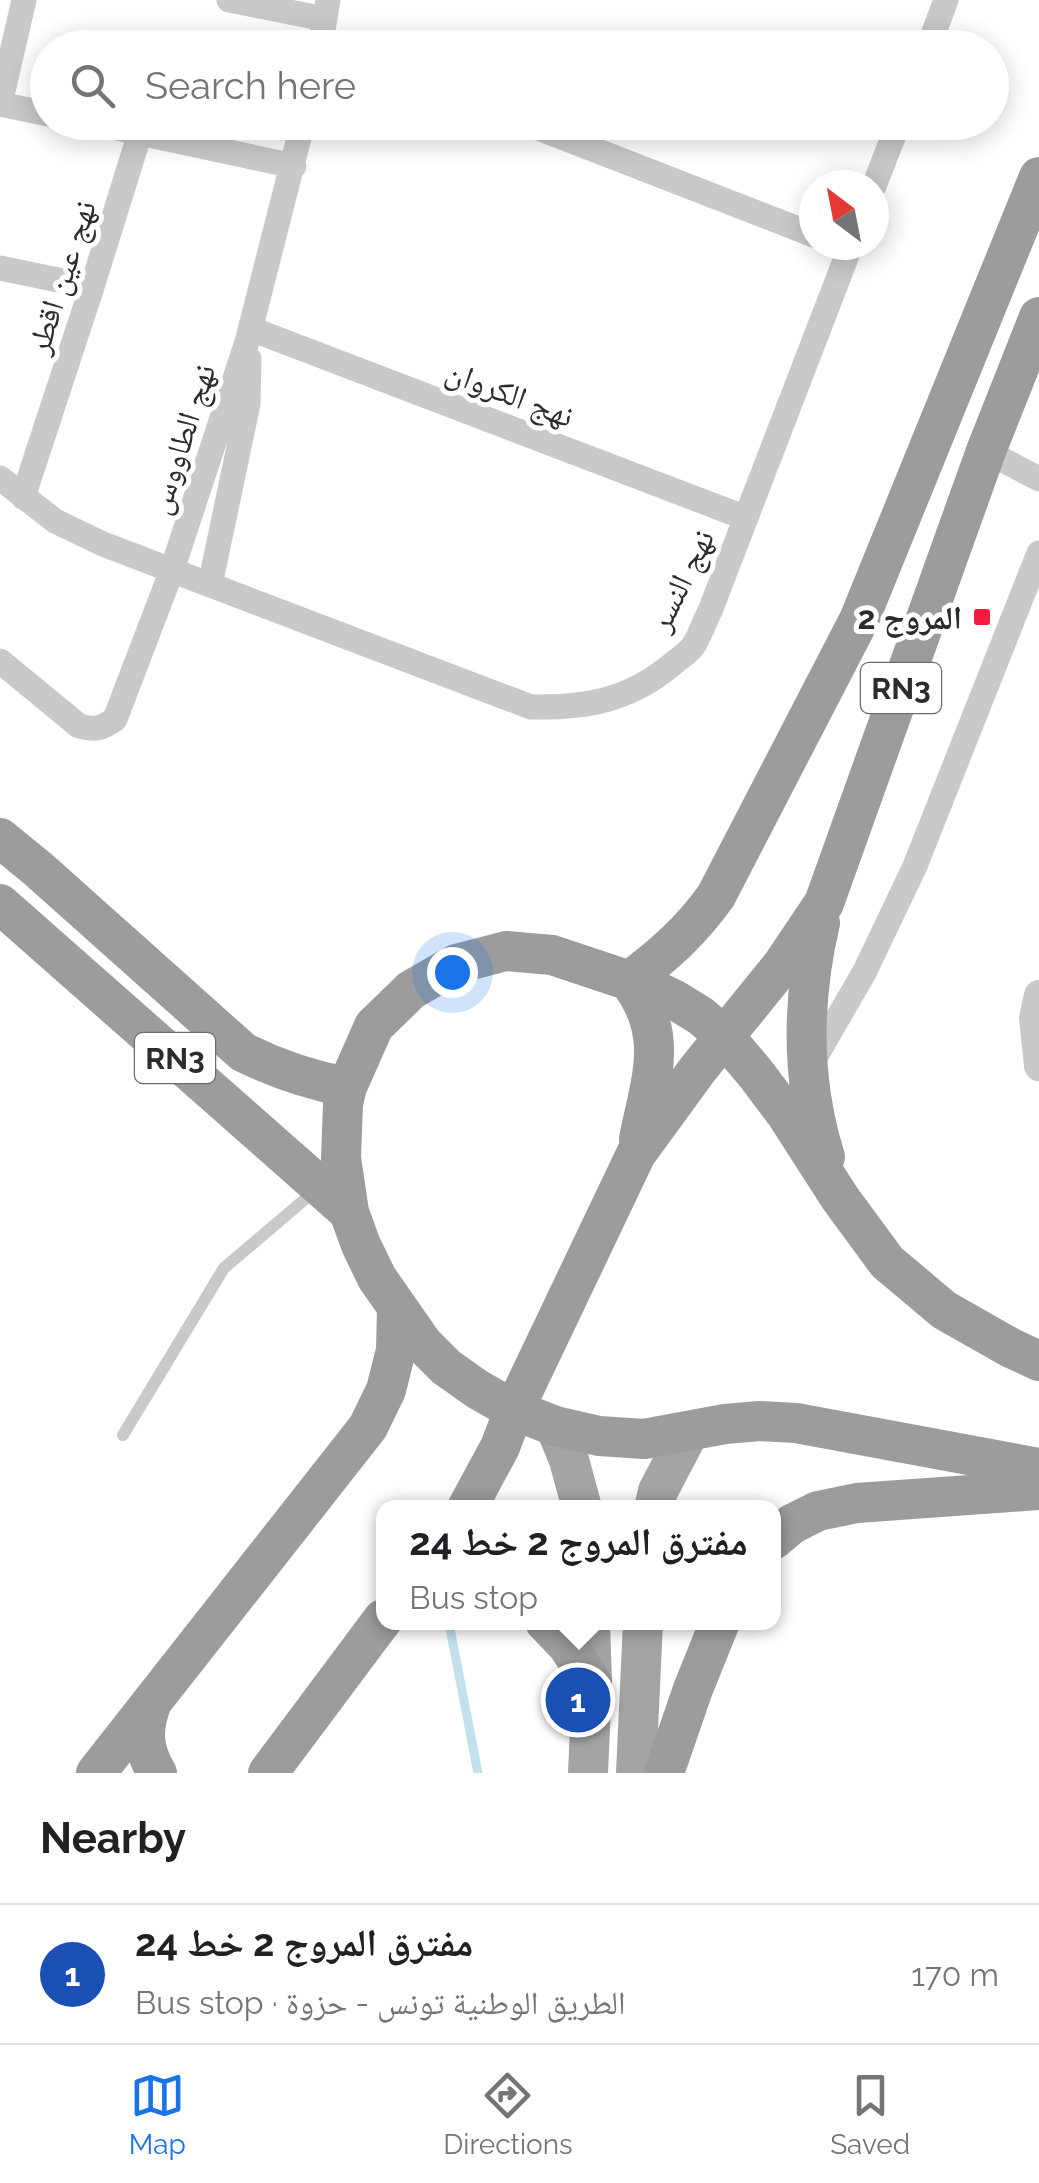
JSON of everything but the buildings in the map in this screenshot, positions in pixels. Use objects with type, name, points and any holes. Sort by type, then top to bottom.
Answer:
[{"type":"highway","name":"RN3","points":[[629,981],[670,950],[716,896],[860,620],[1039,178]]},
{"type":"highway","name":"RN3","points":[[514,1410],[636,1154],[660,1118],[784,964],[824,904],[986,451],[1039,316]]},
{"type":"highway","name":"RN3","points":[[0,838],[243,1052],[314,1081],[346,1087]]},
{"type":"highway","name":"RN3","points":[[0,904],[335,1199],[377,1278],[423,1344],[446,1367],[514,1410],[555,1426],[599,1436],[644,1439],[725,1424],[796,1423],[1039,1468]]},
{"type":"highway","points":[[824,904],[806,1014],[808,1070],[821,1144],[840,1198]]},
{"type":"highway","name":"RN3","points":[[335,1199],[346,1087],[374,1026],[411,990],[456,964],[506,951],[552,955],[629,981],[675,1000],[701,1016],[756,1074],[887,1262],[944,1310],[1039,1361]]},
{"type":"highway","name":"RN3","points":[[629,981],[650,1017],[655,1058],[636,1154]]},
{"type":"highway","points":[[96,1773],[368,1427],[386,1390],[393,1363],[397,1308]]},
{"type":"highway","points":[[477,1491],[514,1410]]},
{"type":"highway","points":[[477,1491],[521,1446],[555,1426]]},
{"type":"highway","points":[[781,1533],[818,1511],[857,1503],[1039,1490]]},
{"type":"highway","points":[[268,1773],[381,1630]]},
{"type":"highway","points":[[553,1630],[592,1683]]},
{"type":"highway","points":[[664,1773],[717,1630]]},
{"type":"highway","points":[[154,1698],[145,1718],[144,1740],[157,1773]]},
{"type":"main road","points":[[555,1426],[580,1500]]},
{"type":"main road","points":[[656,1500],[690,1432]]},
{"type":"main road","points":[[588,1773],[590,1630]]},
{"type":"main road","points":[[636,1773],[643,1630]]},
{"type":"street","points":[[24,0],[0,104],[30,110]]},
{"type":"street","points":[[229,0],[318,30]]},
{"type":"street","points":[[935,30],[946,0]]},
{"type":"street","name":"نهج عين اقطر","points":[[23,497],[138,140]]},
{"type":"street","points":[[173,140],[294,166]]},
{"type":"street","name":"نهج الطاووس","points":[[0,661],[79,726],[92,730],[115,720],[172,570],[249,335],[299,140]]},
{"type":"street","points":[[570,140],[799,228]]},
{"type":"street","points":[[880,170],[892,140]]},
{"type":"street","name":"نهج النسر","points":[[0,478],[55,522],[103,544],[531,707],[600,703],[624,695],[664,672],[692,647],[746,518],[842,260]]},
{"type":"street","points":[[0,268],[92,287]]},
{"type":"street","points":[[210,585],[248,404],[249,335]]},
{"type":"street","name":"نهج الكروان","points":[[249,335],[746,518]]},
{"type":"street","points":[[986,451],[1039,479]]},
{"type":"street","points":[[808,1070],[865,971],[907,884],[1039,553]]},
{"type":"street","points":[[1039,995],[1034,1018],[1039,1066]]},
{"type":"lane","points":[[122,1435],[224,1268],[335,1199]]},
{"type":"waterway","points":[[450,1630],[478,1773]]},
{"type":"place","name":"المروج 2","points":[[982,617]]},
{"type":"place","name":"مفترق المروج 2 خط 24","points":[[578,1700]]}]
